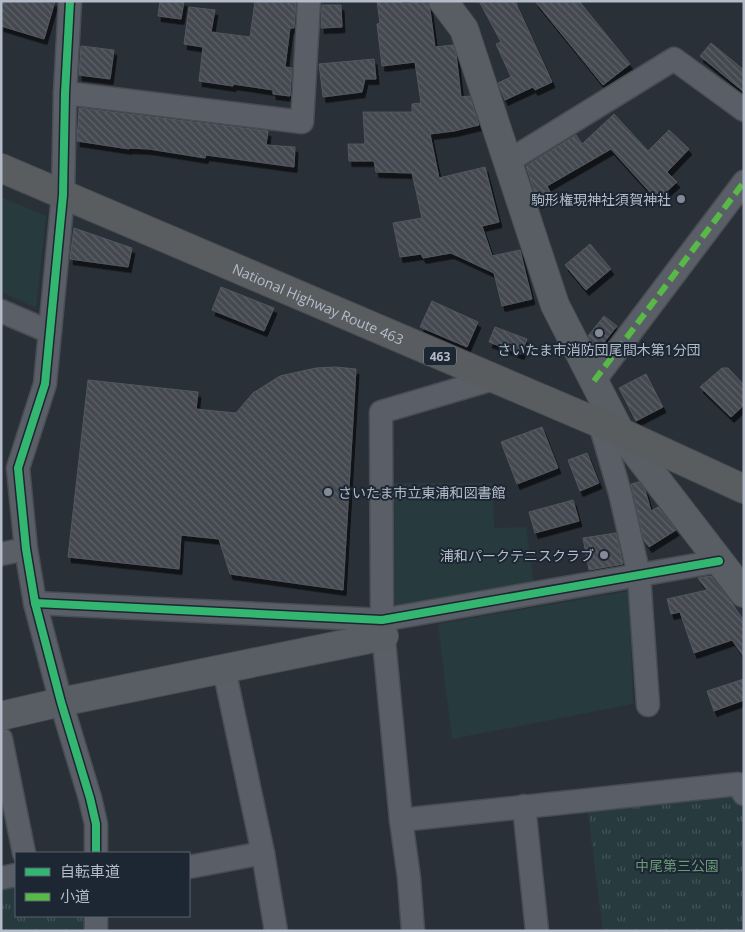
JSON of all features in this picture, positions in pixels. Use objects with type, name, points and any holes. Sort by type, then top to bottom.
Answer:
[{"type":"highway","name":"National Highway Route 463","points":[[1,168],[610,428],[744,489]]},
{"type":"street","points":[[70,1],[65,93],[63,195],[45,384],[18,468],[26,549],[35,603],[61,702],[90,798],[96,824],[96,852]]},
{"type":"street","points":[[65,93],[302,122],[309,1]]},
{"type":"street","points":[[443,1],[464,29],[555,305],[594,381],[610,428],[620,493],[639,575],[648,705]]},
{"type":"street","points":[[507,162],[674,59],[744,110]]},
{"type":"street","points":[[594,381],[744,182]]},
{"type":"street","points":[[1,312],[50,332]]},
{"type":"street","points":[[413,931],[410,878],[401,820],[383,628],[380,412],[493,379]]},
{"type":"street","points":[[610,428],[744,593]]},
{"type":"street","points":[[1,554],[26,549]]},
{"type":"street","points":[[1,716],[224,669],[383,628],[639,575],[719,561]]},
{"type":"street","points":[[35,603],[383,628]]},
{"type":"street","points":[[224,669],[263,853],[276,931]]},
{"type":"street","points":[[1,739],[24,852]]},
{"type":"street","points":[[401,820],[738,784],[744,794]]},
{"type":"street","points":[[524,806],[537,931]]},
{"type":"street","points":[[190,866],[263,853]]},
{"type":"street","points":[[1,878],[15,875]]},
{"type":"street","points":[[96,917],[96,931]]},
{"type":"green space","points":[[1,197],[46,216],[36,308],[1,292]]},
{"type":"green space","points":[[394,483],[493,483],[494,528],[526,527],[534,584],[395,606]]},
{"type":"green space","points":[[629,591],[633,704],[452,739],[438,624]]},
{"type":"green space","name":"中尾第三公園","points":[[732,793],[744,801],[744,931],[603,931],[588,812]]},
{"type":"green space","points":[[15,885],[15,917],[86,917],[86,931],[1,931],[1,888]]},
{"type":"building","points":[[1,1],[55,1],[44,39],[1,26]]},
{"type":"building","points":[[160,1],[184,1],[181,19],[158,16]]},
{"type":"building","points":[[255,1],[296,3],[294,28],[290,28],[285,67],[292,68],[290,96],[273,94],[273,90],[199,81],[203,47],[184,44],[189,7],[215,10],[211,32],[250,37]]},
{"type":"building","points":[[377,1],[402,1],[402,4],[428,1],[435,47],[453,45],[456,53],[461,97],[470,96],[479,125],[430,134],[439,178],[485,167],[499,222],[482,226],[492,256],[520,250],[532,299],[502,306],[494,273],[451,253],[423,258],[421,254],[400,257],[393,223],[422,218],[412,173],[376,172],[374,161],[349,161],[348,144],[365,144],[363,112],[412,112],[412,104],[421,103],[415,62],[382,66],[377,24],[380,23]]},
{"type":"building","points":[[479,1],[515,1],[552,82],[535,90],[533,87],[505,100],[498,83],[511,77],[496,44],[501,42]]},
{"type":"building","points":[[535,1],[579,1],[630,64],[603,85]]},
{"type":"building","points":[[322,5],[341,5],[342,27],[321,28]]},
{"type":"building","points":[[711,43],[744,70],[744,92],[700,56]]},
{"type":"building","points":[[81,46],[114,50],[110,79],[79,75]]},
{"type":"building","points":[[374,59],[376,79],[365,79],[362,92],[323,97],[319,64]]},
{"type":"building","points":[[79,108],[268,131],[266,145],[295,147],[294,167],[206,155],[205,158],[149,149],[129,149],[77,141]]},
{"type":"building","points":[[614,114],[648,151],[669,130],[689,149],[667,172],[677,182],[657,200],[611,149],[547,186],[553,197],[538,203],[526,166],[576,135],[582,144]]},
{"type":"building","points":[[74,228],[132,248],[128,267],[70,259]]},
{"type":"building","points":[[590,244],[611,269],[586,290],[565,265]]},
{"type":"building","points":[[221,287],[274,308],[264,331],[212,310]]},
{"type":"building","points":[[432,301],[478,322],[467,347],[420,327]]},
{"type":"building","points":[[604,316],[617,326],[598,350],[594,347],[588,336]]},
{"type":"building","points":[[495,327],[527,339],[521,354],[489,342]]},
{"type":"building","points":[[316,368],[356,369],[343,590],[230,574],[219,539],[181,535],[179,569],[68,557],[88,380],[198,392],[196,409],[236,413],[253,393],[280,376]]},
{"type":"building","points":[[722,368],[728,368],[744,385],[744,405],[731,417],[700,387]]},
{"type":"building","points":[[646,374],[663,407],[636,421],[619,388]]},
{"type":"building","points":[[542,427],[558,468],[517,484],[501,442]]},
{"type":"building","points":[[587,453],[599,483],[580,491],[568,460]]},
{"type":"building","points":[[639,482],[645,490],[651,511],[658,507],[676,530],[649,547],[644,540],[631,484]]},
{"type":"building","points":[[573,500],[579,521],[535,533],[529,512]]},
{"type":"building","points":[[616,533],[623,564],[589,570],[583,538]]},
{"type":"building","points":[[711,576],[744,621],[744,657],[732,640],[694,653],[680,612],[671,614],[667,599],[707,590],[698,578]]},
{"type":"building","points":[[744,679],[744,700],[714,711],[707,691]]},
{"type":"marked path","points":[[594,381],[744,182]]},
{"type":"cycle path","points":[[70,1],[65,93],[63,195],[45,384],[18,468],[26,549],[35,603],[61,702],[90,798],[96,824],[96,852]]},
{"type":"cycle path","points":[[35,603],[382,620],[719,561]]},
{"type":"place","name":"駒形権現神社須賀神社","points":[[681,199]]},
{"type":"place","name":"さいたま市消防団尾間木第1分団","points":[[599,333]]},
{"type":"place","name":"さいたま市立東浦和図書館","points":[[328,492]]},
{"type":"place","name":"浦和パークテニスクラブ","points":[[604,555]]}]
